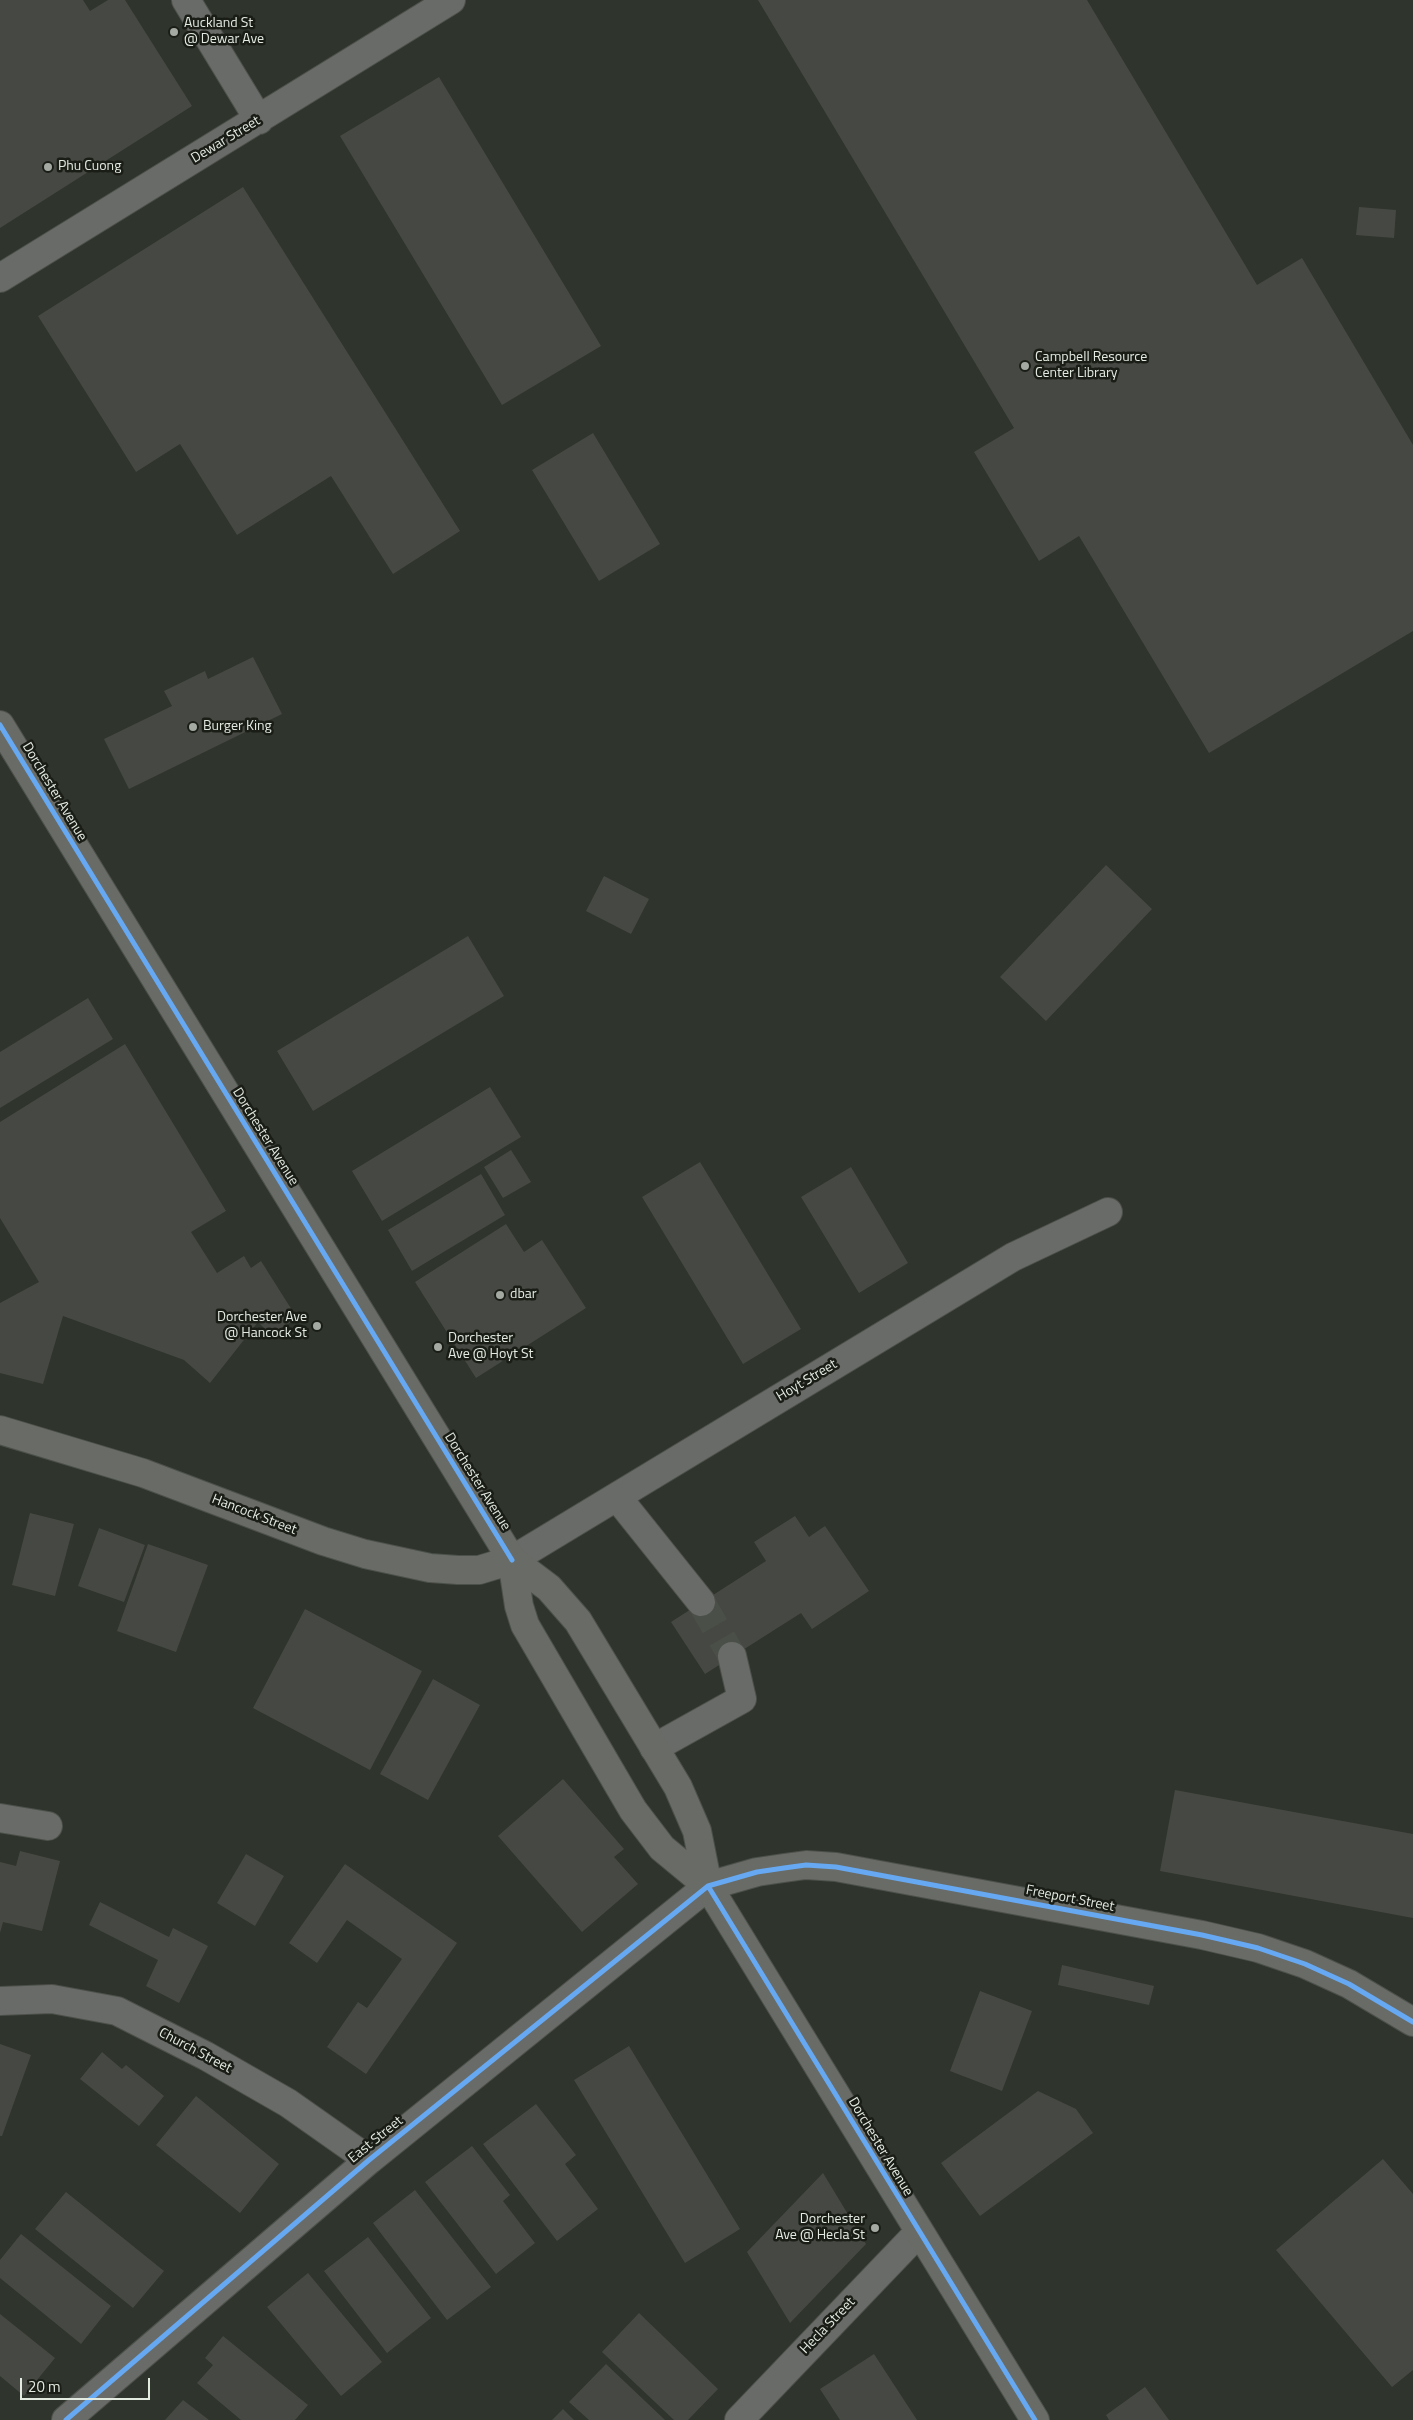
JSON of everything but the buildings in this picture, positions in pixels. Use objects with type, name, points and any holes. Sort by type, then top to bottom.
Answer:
[{"type":"main road","name":"Dorchester Avenue","points":[[0,725],[512,1560],[549,1588],[569,1610],[678,1787],[697,1832],[708,1886]]},
{"type":"main road","name":"Hancock Street","points":[[0,1430],[143,1473],[323,1541],[365,1554],[430,1568],[458,1570],[479,1570],[512,1560]]},
{"type":"main road","name":"Dorchester Avenue","points":[[512,1560],[519,1606],[525,1625],[633,1810],[662,1848],[708,1886],[1033,2420]]},
{"type":"main road","name":"Freeport Street","points":[[708,1886],[757,1872],[806,1865],[836,1867],[1202,1936],[1258,1948],[1305,1964],[1349,1984],[1413,2022]]},
{"type":"street","points":[[186,0],[259,120]]},
{"type":"street","name":"Dewar Street","points":[[0,278],[451,0]]},
{"type":"street","name":"Hoyt Street","points":[[512,1560],[1013,1257],[1108,1212]]},
{"type":"street","points":[[617,1497],[701,1602]]},
{"type":"street","points":[[654,1748],[742,1699],[732,1656]]},
{"type":"street","points":[[0,1818],[48,1826]]},
{"type":"street","name":"East Street","points":[[66,2420],[369,2160],[708,1886]]},
{"type":"street","name":"Church Street","points":[[0,2001],[52,2000],[117,2011],[206,2056],[288,2103],[369,2160]]},
{"type":"street","name":"Hecla Street","points":[[739,2420],[919,2232]]},
{"type":"tunnel","points":[[701,1602],[732,1656]]},
{"type":"cycle path","points":[[0,725],[512,1560]]},
{"type":"cycle path","points":[[66,2420],[369,2160],[708,1886],[757,1872],[806,1865],[836,1867],[1202,1935],[1258,1948],[1305,1964],[1349,1984],[1413,2022]]},
{"type":"cycle path","points":[[708,1886],[1035,2420]]},
{"type":"place","name":"Auckland St @ Dewar Ave","points":[[174,32]]},
{"type":"place","name":"Phu Cuong","points":[[48,167]]},
{"type":"place","name":"Campbell Resource Center Library","points":[[1025,366]]},
{"type":"place","name":"Burger King","points":[[193,727]]},
{"type":"place","name":"dbar","points":[[500,1295]]},
{"type":"place","name":"Dorchester Ave @ Hancock St","points":[[317,1326]]},
{"type":"place","name":"Dorchester Ave @ Hoyt St","points":[[438,1347]]},
{"type":"place","name":"Dorchester Ave @ Hecla St","points":[[875,2228]]}]
